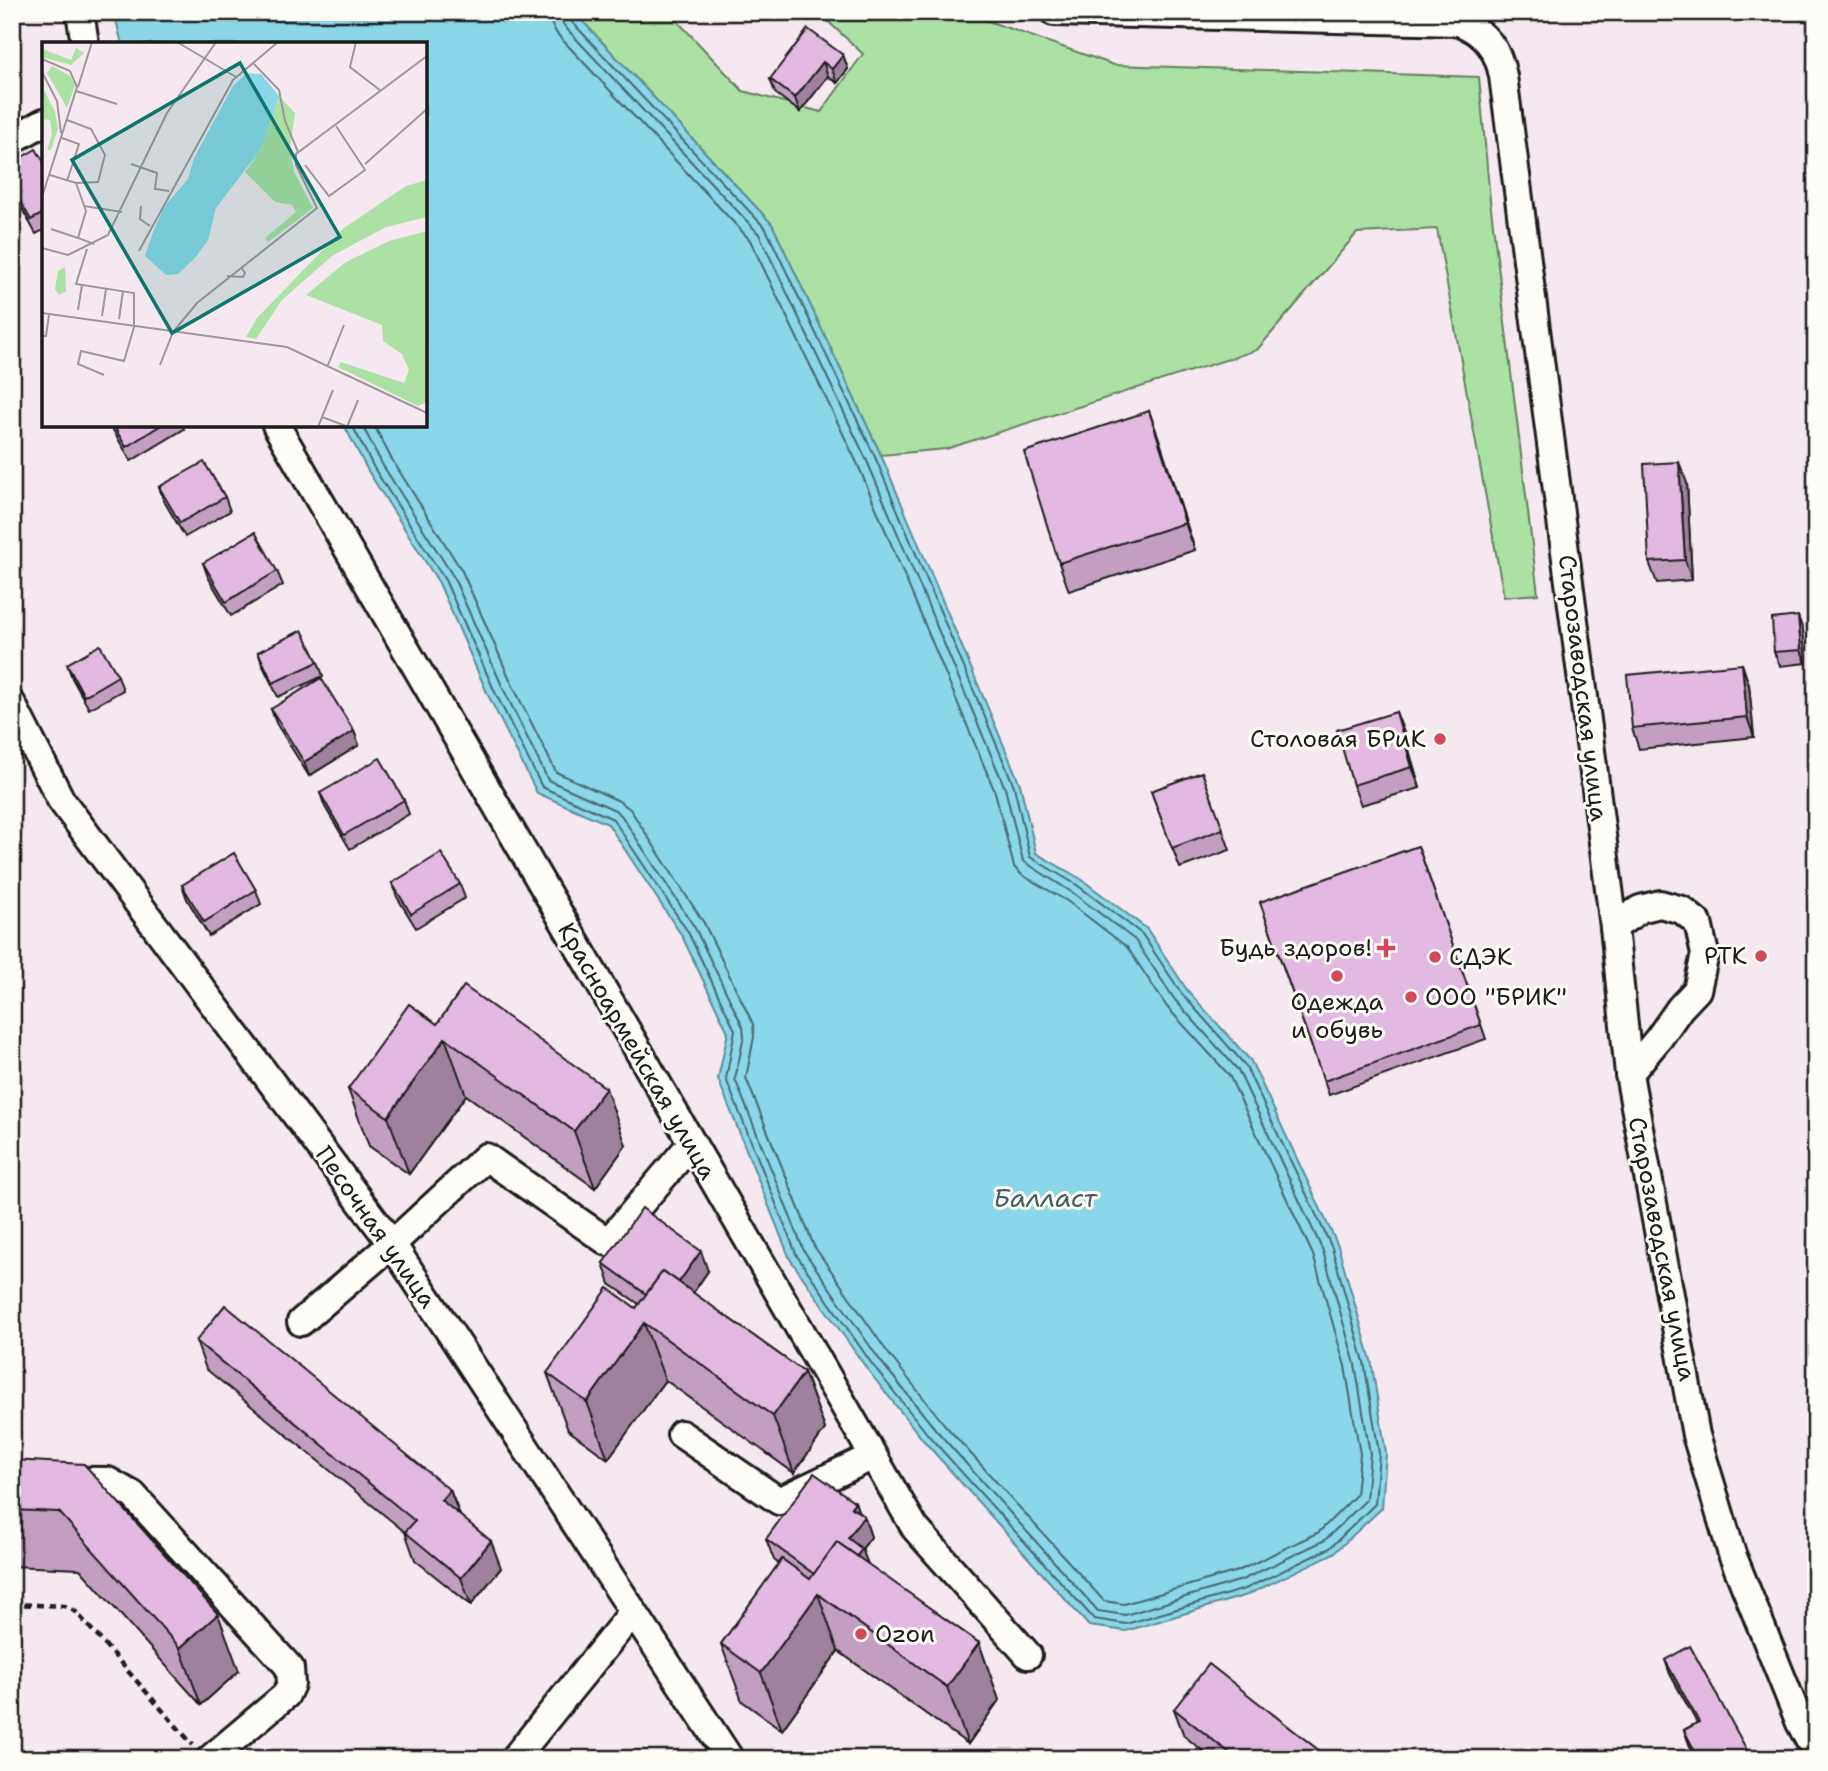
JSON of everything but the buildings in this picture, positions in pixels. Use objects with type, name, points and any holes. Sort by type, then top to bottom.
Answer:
[{"type":"street","points":[[80,12],[85,42]]},
{"type":"street","name":"Старозаводская улица","points":[[1054,12],[1459,22],[1471,27],[1491,43],[1503,76],[1614,927],[1629,1074],[1696,1435],[1732,1554],[1816,1756]]},
{"type":"street","points":[[12,140],[42,123]]},
{"type":"street","name":"Красноармейская улица","points":[[277,427],[915,1528],[1028,1656]]},
{"type":"street","name":"Песочная улица","points":[[12,704],[61,800],[392,1244],[730,1759]]},
{"type":"street","points":[[1614,927],[1640,909],[1660,904],[1682,910],[1698,923],[1705,954],[1697,990],[1629,1074]]},
{"type":"street","points":[[301,1322],[392,1244],[486,1157],[608,1242],[691,1144]]},
{"type":"street","points":[[681,1434],[779,1501],[873,1456]]},
{"type":"street","points":[[12,1480],[108,1481],[133,1495],[290,1668],[291,1684],[286,1695],[203,1754]]},
{"type":"street","points":[[514,1759],[633,1612]]},
{"type":"path","points":[[12,1604],[65,1606],[76,1612],[203,1754]]},
{"type":"green space","points":[[574,12],[669,12],[743,91],[821,112],[863,54],[818,12],[962,12],[1114,65],[1479,77],[1490,200],[1538,594],[1504,597],[1437,229],[1357,233],[1257,350],[946,449],[881,455],[772,224]]},
{"type":"water","name":"Балласт","points":[[114,12],[574,12],[772,224],[881,455],[1020,784],[1036,853],[1081,879],[1147,929],[1187,990],[1251,1061],[1338,1246],[1371,1360],[1386,1453],[1382,1508],[1334,1553],[1247,1595],[1126,1631],[1089,1626],[924,1441],[867,1369],[790,1259],[718,1079],[728,1032],[682,936],[608,824],[537,793],[488,695],[439,583],[368,471],[345,427],[427,427],[427,42],[122,42]]},
{"type":"place","name":"Столовая БРиК","points":[[1440,739]]},
{"type":"place","name":"Будь здоров!","points":[[1386,948]]},
{"type":"place","name":"РТК","points":[[1761,956]]},
{"type":"place","name":"СДЭК","points":[[1435,957]]},
{"type":"place","name":"Одежда и обувь","points":[[1337,976]]},
{"type":"place","name":"ООО \"БРИК\"","points":[[1411,997]]},
{"type":"place","name":"Ozon","points":[[861,1634]]}]
